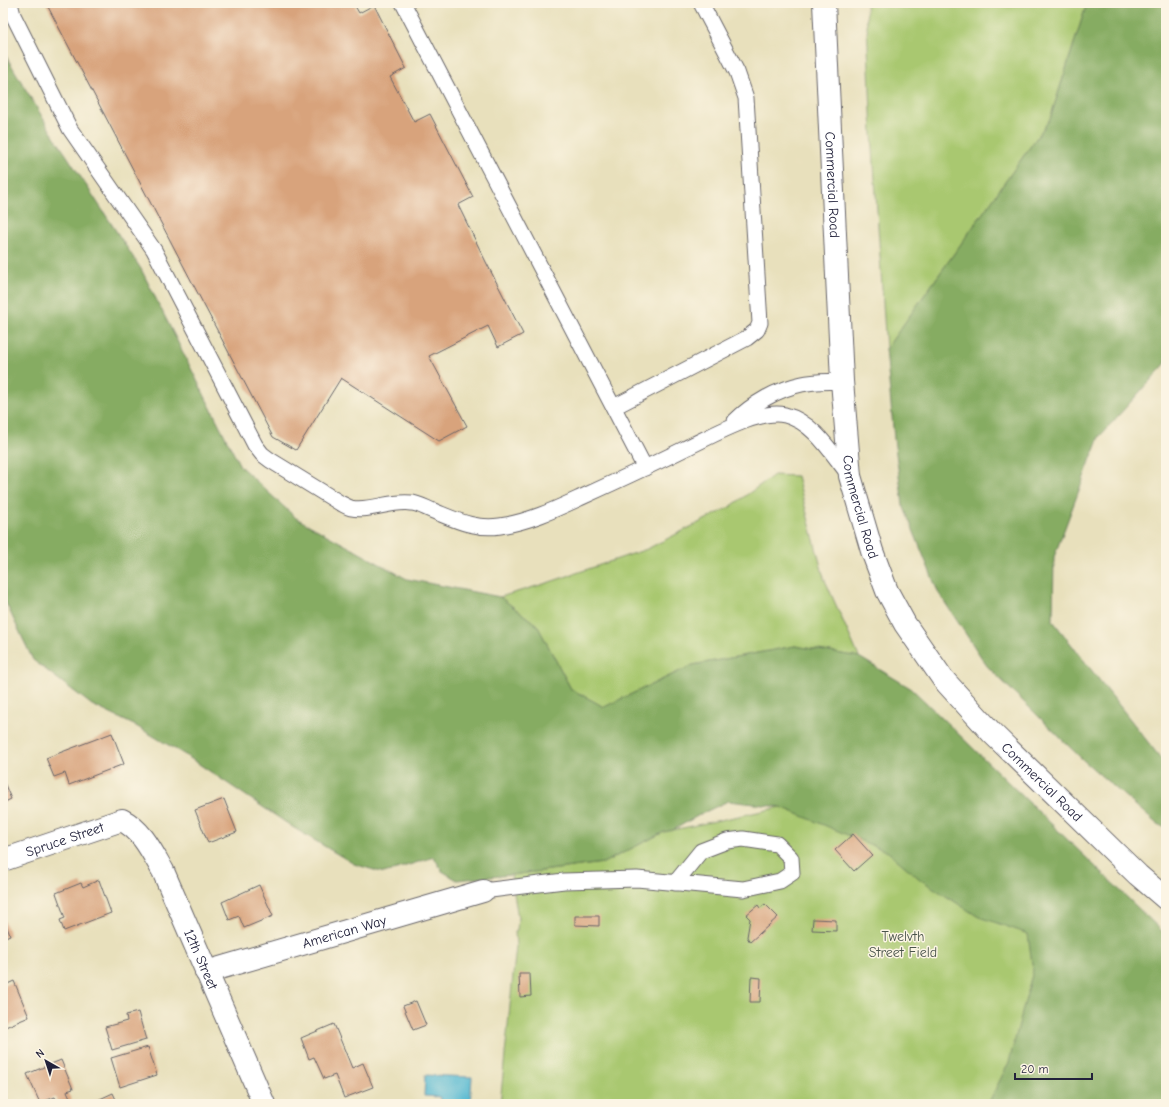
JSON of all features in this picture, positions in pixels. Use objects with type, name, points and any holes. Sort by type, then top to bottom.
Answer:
[{"type":"street","name":"Commercial Road","points":[[824,3],[842,381],[850,476],[872,551],[887,591],[905,624],[943,679],[992,733],[1138,875],[1166,899]]},
{"type":"street","name":"Spruce Street","points":[[3,860],[122,820],[126,822]]},
{"type":"street","name":"12th Street","points":[[126,822],[130,824],[143,839],[163,871],[264,1104]]},
{"type":"street","name":"American Way","points":[[206,972],[483,891]]},
{"type":"lane","points":[[10,3],[14,15],[70,129],[154,250],[255,445],[262,454],[270,460],[340,503],[351,508],[364,508],[400,502],[413,503],[481,528],[500,526],[546,513],[727,429],[753,418],[773,414],[784,414],[792,417],[816,433],[850,476]]},
{"type":"lane","points":[[403,3],[645,468]]},
{"type":"lane","points":[[614,407],[747,338],[757,330],[760,323],[746,98],[737,72],[701,3]]},
{"type":"lane","points":[[727,429],[741,415],[763,400],[783,390],[802,384],[842,381]]},
{"type":"lane","points":[[483,891],[564,881],[637,880],[743,889],[780,880],[792,873],[791,858],[777,844],[743,839],[727,841],[701,852],[675,883]]},
{"type":"green space","points":[[866,3],[1087,3],[1050,119],[886,349],[872,134]]},
{"type":"green space","points":[[1087,3],[1166,3],[1166,363],[1099,437],[1054,557],[1053,621],[1166,765],[1166,828],[1157,824],[1083,760],[987,666],[938,592],[903,505],[894,439],[886,349],[1050,119]]},
{"type":"green space","points":[[3,51],[50,130],[141,269],[240,466],[296,518],[407,579],[500,597],[537,625],[571,689],[604,707],[693,665],[795,646],[859,657],[912,689],[1166,935],[1166,1104],[988,1104],[1009,1062],[1033,971],[1028,934],[977,916],[921,880],[888,852],[781,807],[728,801],[673,830],[664,832],[603,863],[511,875],[457,880],[442,871],[434,857],[384,873],[354,864],[294,828],[187,756],[136,726],[92,705],[33,660],[3,597]]},
{"type":"green space","points":[[774,475],[797,476],[824,578],[859,657],[795,646],[693,665],[604,707],[571,689],[537,625],[500,597],[547,583],[647,549],[730,507]]},
{"type":"green space","name":"Twelvth Street Field","points":[[945,769],[1166,1104],[500,1104],[516,946],[515,932],[517,930],[518,918],[511,875],[603,863],[664,832],[781,807]]},
{"type":"water","points":[[425,1075],[472,1077],[470,1104],[439,1104],[440,1097],[424,1096]]},
{"type":"building","points":[[46,3],[361,3],[355,6],[359,13],[374,5],[406,68],[390,77],[414,122],[430,114],[473,197],[458,205],[523,334],[498,347],[488,326],[429,356],[467,426],[439,441],[341,378],[296,450],[273,437]]},
{"type":"building","points":[[112,733],[124,764],[69,785],[65,773],[54,777],[46,758]]},
{"type":"building","points":[[3,780],[11,799],[3,803]]},
{"type":"building","points":[[224,799],[237,832],[208,843],[195,810]]},
{"type":"building","points":[[853,834],[872,855],[854,871],[835,850]]},
{"type":"building","points":[[99,880],[111,913],[64,931],[60,920],[65,918],[56,893],[81,883],[83,887]]},
{"type":"building","points":[[259,885],[273,916],[244,928],[239,916],[229,920],[222,902]]},
{"type":"building","points":[[765,904],[778,917],[750,942],[747,937],[750,919],[746,915],[758,905],[760,908]]},
{"type":"building","points":[[575,916],[599,916],[599,926],[575,925]]},
{"type":"building","points":[[3,917],[10,935],[3,938]]},
{"type":"building","points":[[813,919],[836,920],[836,931],[812,930]]},
{"type":"building","points":[[519,974],[530,974],[531,996],[520,997]]},
{"type":"building","points":[[751,977],[761,978],[760,1002],[750,1002]]},
{"type":"building","points":[[14,981],[29,1017],[3,1028],[3,986]]},
{"type":"building","points":[[416,1001],[426,1025],[413,1030],[403,1006]]},
{"type":"building","points":[[138,1012],[146,1040],[112,1050],[105,1027],[127,1021],[126,1015]]},
{"type":"building","points":[[334,1024],[352,1068],[363,1063],[373,1087],[344,1098],[335,1075],[324,1079],[314,1057],[309,1059],[301,1038]]},
{"type":"building","points":[[148,1047],[157,1075],[120,1087],[111,1058]]},
{"type":"building","points":[[61,1060],[73,1089],[67,1091],[73,1104],[58,1104],[55,1097],[40,1103],[27,1074]]},
{"type":"building","points":[[113,1093],[118,1104],[89,1104]]}]
